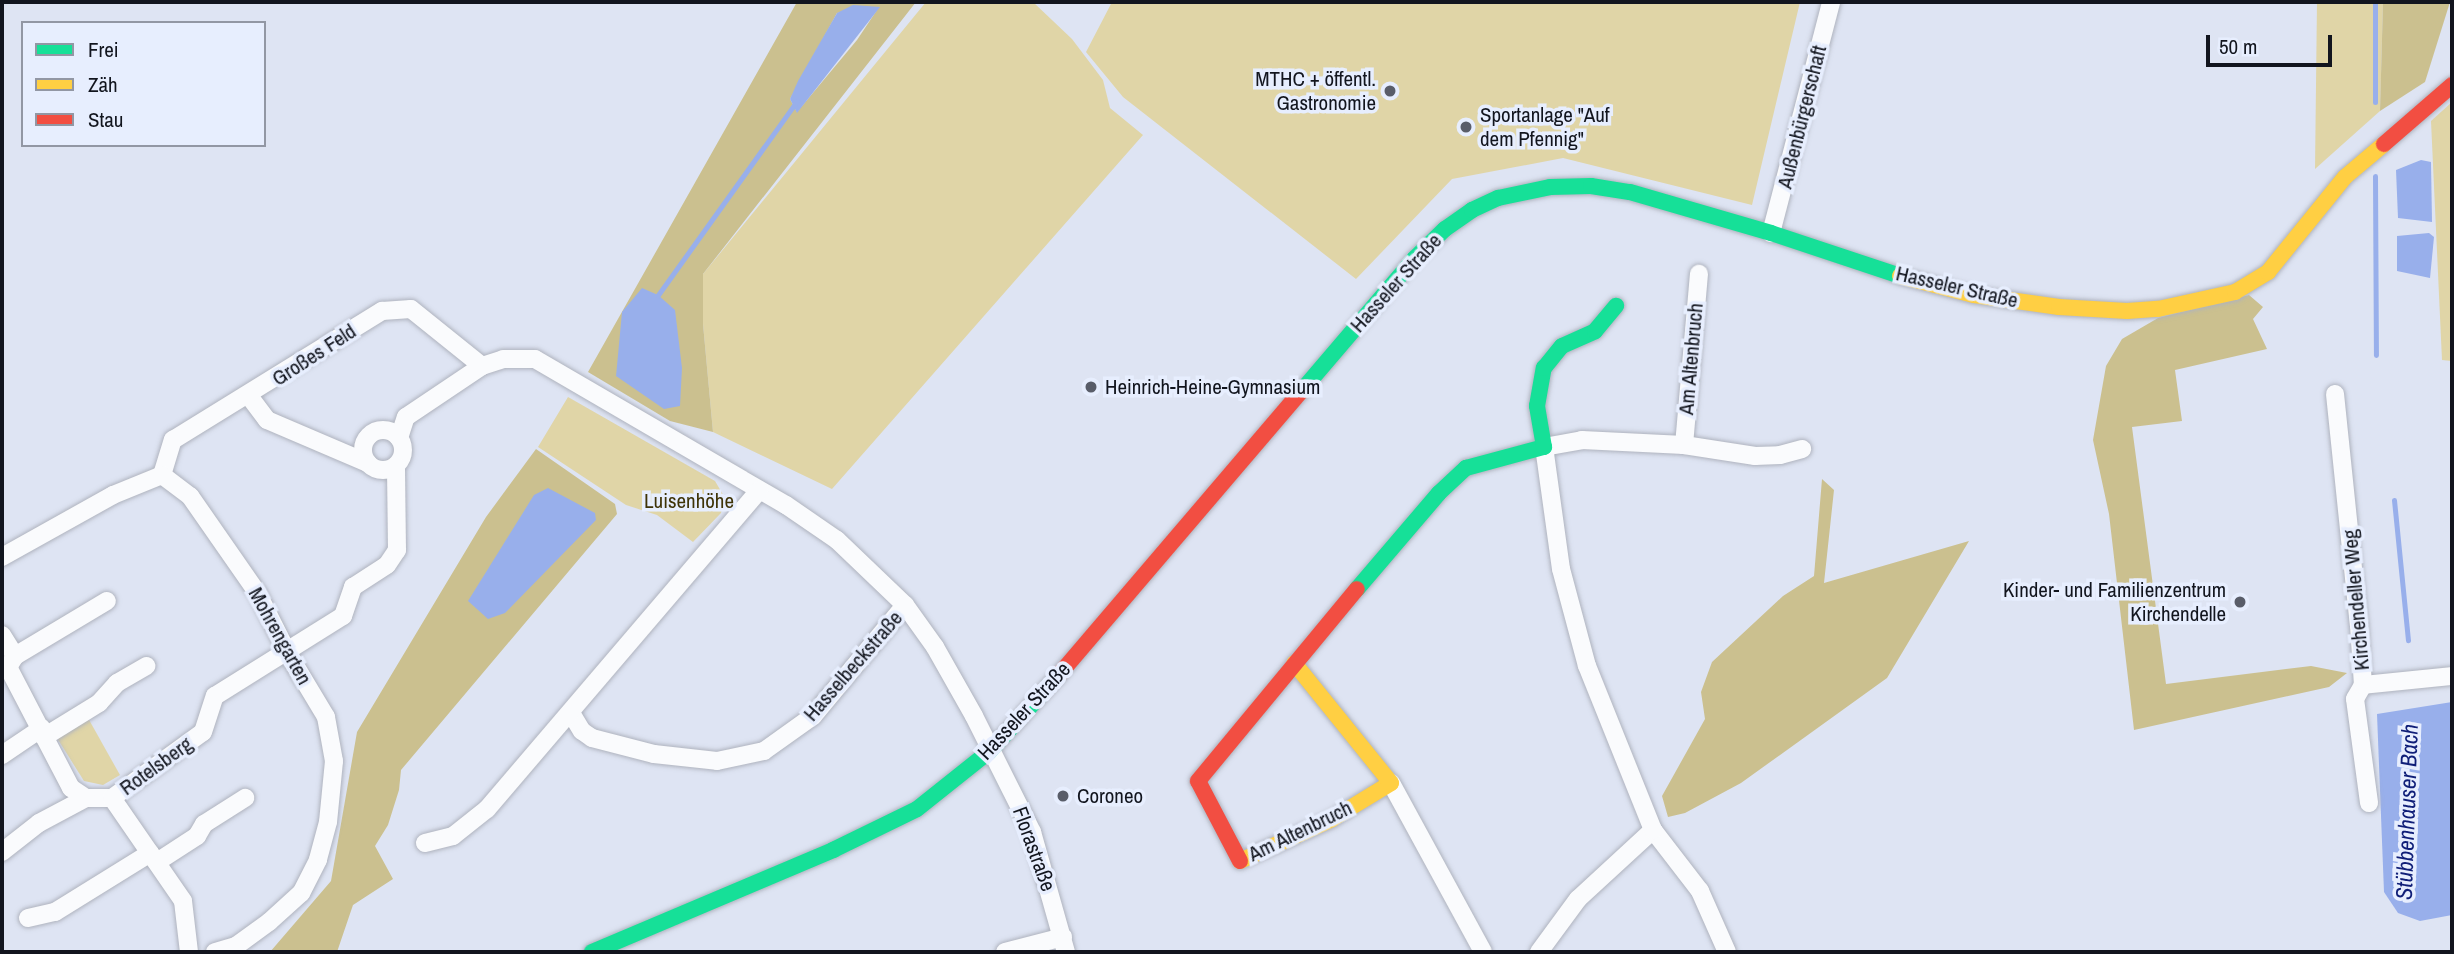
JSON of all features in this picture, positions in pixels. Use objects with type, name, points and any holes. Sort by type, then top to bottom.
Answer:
[{"type":"main road","name":"Hasseler Straße","points":[[592,952],[833,850],[917,809],[990,751],[1038,699],[1414,259],[1445,229],[1472,210],[1516,193],[1591,186],[1630,192],[1771,233],[1902,276],[1974,295],[2059,307],[2127,311],[2195,303],[2235,292],[2268,272],[2345,177],[2452,85]]},
{"type":"main road","points":[[1545,447],[1537,406],[1544,368],[1562,346],[1595,331],[1616,306]]},
{"type":"main road","name":"Am Altenbruch","points":[[1391,783],[1332,819],[1238,862],[1198,780],[1439,493],[1466,468],[1545,447]]},
{"type":"main road","points":[[1294,663],[1391,783]]},
{"type":"street","name":"Außenbürgerschaft","points":[[1771,233],[1831,2]]},
{"type":"street","name":"Am Altenbruch","points":[[1684,445],[1699,274]]},
{"type":"street","name":"Großes Feld","points":[[162,475],[173,440],[249,396],[383,311],[411,309],[482,366]]},
{"type":"street","name":"Hasselbeckstraße","points":[[482,366],[503,359],[535,359],[759,490],[837,540],[905,605],[935,647],[974,716],[990,751]]},
{"type":"street","points":[[287,652],[343,616],[353,587],[387,565],[397,550],[396,466],[403,452],[399,438],[406,417],[482,366]]},
{"type":"street","name":"Kirchendeller Weg","points":[[2335,394],[2363,685],[2355,699],[2369,803]]},
{"type":"street","points":[[249,396],[267,420],[381,470],[396,466]]},
{"type":"street","points":[[368,463],[364,449],[371,435],[385,431],[399,438]]},
{"type":"street","name":"Am Altenbruch","points":[[1545,447],[1582,440],[1684,445],[1755,456],[1780,455],[1802,449]]},
{"type":"street","points":[[1545,447],[1561,569],[1587,666],[1653,830],[1700,891],[1727,952]]},
{"type":"street","points":[[2,557],[18,545],[113,495],[162,475]]},
{"type":"street","name":"Mohrengarten","points":[[162,475],[190,496],[258,594],[287,652],[326,717],[334,761],[328,822],[318,860],[301,893],[236,946],[215,952]]},
{"type":"street","points":[[425,843],[453,836],[487,809],[759,490]]},
{"type":"street","points":[[8,663],[107,601]]},
{"type":"street","name":"Hasselbeckstraße","points":[[571,713],[582,731],[592,738],[654,754],[717,761],[764,751],[813,716],[905,605]]},
{"type":"street","points":[[2,635],[8,663],[71,788],[86,798]]},
{"type":"street","name":"Rotelsberg","points":[[112,798],[202,732],[215,696],[287,652]]},
{"type":"street","points":[[2,755],[99,703],[117,683],[146,666]]},
{"type":"street","points":[[2363,685],[2452,676]]},
{"type":"street","name":"Florastraße","points":[[990,751],[1032,832],[1064,945]]},
{"type":"street","points":[[1391,783],[1483,952]]},
{"type":"street","points":[[2,852],[39,823],[86,798],[112,798],[183,901],[189,952]]},
{"type":"street","points":[[28,918],[55,912],[197,836],[204,824],[245,799]]},
{"type":"street","points":[[1539,952],[1578,899],[1653,830]]},
{"type":"street","points":[[1005,952],[1064,945]]},
{"type":"green space","points":[[926,2],[1033,2],[1072,39],[1103,80],[1110,108],[1143,135],[832,489],[713,432],[703,324],[703,274]]},
{"type":"green space","name":"Sportanlage \"Auf dem Pfennig\"","points":[[1112,2],[1800,2],[1752,205],[1563,158],[1452,179],[1356,279],[1123,97],[1086,52]]},
{"type":"green space","points":[[2317,2],[2383,2],[2380,111],[2315,169]]},
{"type":"green space","points":[[2452,102],[2452,361],[2442,360],[2431,121]]},
{"type":"green space","name":"Luisenhöhe","points":[[568,397],[715,481],[725,498],[721,513],[693,542],[657,515],[626,505],[538,447]]},
{"type":"green space","points":[[88,718],[120,775],[103,785],[84,781],[57,738]]},
{"type":"shaded area","points":[[797,2],[916,2],[703,274],[703,324],[713,432],[670,421],[588,372]],"holes":[[[879,7],[857,40],[797,112],[790,99],[837,13]]]},
{"type":"shaded area","points":[[2383,2],[2450,2],[2425,82],[2380,111]]},
{"type":"shaded area","points":[[2249,295],[2263,307],[2253,319],[2267,349],[2175,370],[2182,421],[2132,427],[2166,684],[2311,666],[2347,673],[2329,687],[2134,730],[2109,514],[2093,440],[2106,366],[2122,339],[2158,318]]},
{"type":"shaded area","points":[[536,449],[615,504],[617,514],[401,770],[399,790],[388,825],[375,846],[393,879],[353,905],[337,952],[270,952],[331,881],[357,732],[486,517]]},
{"type":"shaded area","points":[[1822,479],[1834,490],[1824,583],[1969,541],[1887,678],[1741,783],[1685,813],[1668,817],[1662,796],[1705,719],[1701,692],[1712,662],[1783,596],[1814,576]]},
{"type":"water","points":[[853,5],[880,7],[797,113],[790,99],[798,81],[837,13]]},
{"type":"water","points":[[2421,160],[2431,162],[2432,222],[2398,218],[2396,170]]},
{"type":"water","points":[[2429,233],[2434,237],[2430,278],[2397,271],[2397,236]]},
{"type":"water","points":[[642,288],[658,295],[675,310],[682,368],[680,406],[664,409],[616,376],[622,312]]},
{"type":"water","points":[[548,488],[595,513],[596,520],[505,613],[488,619],[468,601],[534,495]]},
{"type":"water","points":[[2452,702],[2452,915],[2420,921],[2398,913],[2384,892],[2377,714]]},
{"type":"waterway","name":"Stübbenhauser Bach","points":[[2375,2],[2375,102]]},
{"type":"waterway","points":[[658,295],[797,101]]},
{"type":"waterway","name":"Stübbenhauser Bach","points":[[2375,176],[2376,355]]},
{"type":"waterway","name":"Stübbenhauser Bach","points":[[2394,500],[2408,640]]},
{"type":"traffic: fast","points":[[1304,388],[1414,259],[1445,229],[1472,210],[1498,198],[1550,187],[1591,186],[1630,192],[1771,233],[1900,276]]},
{"type":"traffic: fast","points":[[1357,589],[1439,493],[1466,468],[1544,447],[1537,406],[1544,368],[1562,346],[1595,331],[1616,306]]},
{"type":"traffic: fast","points":[[592,952],[833,850],[917,809],[990,751],[1057,677]]},
{"type":"traffic: slow","points":[[1900,276],[1974,295],[2059,307],[2127,311],[2158,309],[2235,292],[2268,272],[2345,177],[2384,144]]},
{"type":"traffic: slow","points":[[1240,861],[1332,819],[1391,783],[1294,663]]},
{"type":"traffic: jam","points":[[2384,144],[2452,85]]},
{"type":"traffic: jam","points":[[1057,677],[1304,388]]},
{"type":"traffic: jam","points":[[1240,861],[1198,781],[1357,589]]},
{"type":"place","name":"MTHC + öffentl. Gastronomie","points":[[1390,91]]},
{"type":"place","name":"Sportanlage \"Auf dem Pfennig\"","points":[[1466,127]]},
{"type":"place","name":"Heinrich-Heine-Gymnasium","points":[[1091,387]]},
{"type":"place","name":"Kinder- und Familienzentrum Kirchendelle","points":[[2240,602]]},
{"type":"place","name":"Coroneo","points":[[1063,796]]}]
